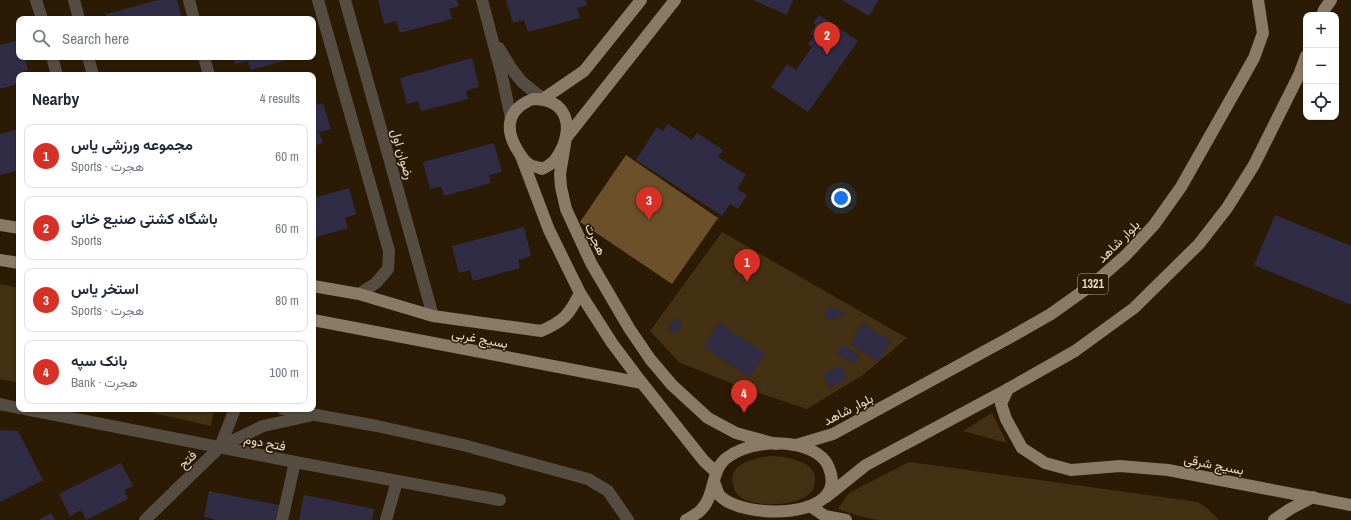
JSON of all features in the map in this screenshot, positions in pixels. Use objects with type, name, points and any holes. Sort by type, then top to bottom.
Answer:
[{"type":"main road","points":[[543,99],[584,71],[641,0]]},
{"type":"main road","name":"هجرت","points":[[675,0],[566,138],[560,174],[566,209],[591,263],[630,328],[650,359],[672,385],[708,418],[736,433],[776,444]]},
{"type":"main road","name":"بلوار شاهد","points":[[796,445],[834,434],[1051,314],[1093,284],[1125,256],[1154,225],[1181,186],[1254,58],[1263,33],[1258,0]]},
{"type":"main road","points":[[1323,12],[1331,0]]},
{"type":"main road","points":[[521,156],[530,165],[542,168],[552,163],[559,156],[568,128],[566,118],[561,109],[553,103],[543,99],[533,99],[516,109],[511,118],[509,128],[510,137],[521,156],[549,230],[580,293],[612,343],[704,461],[715,477],[720,496],[735,508],[747,514],[779,518],[802,517],[820,504],[826,497],[866,465],[1008,390],[1075,351],[1134,308],[1199,244],[1227,208],[1254,166],[1303,64]]},
{"type":"main road","points":[[0,225],[16,228]]},
{"type":"main road","points":[[0,260],[16,263]]},
{"type":"main road","name":"بسیج غربی","points":[[316,287],[359,294],[434,316],[541,331],[556,324],[571,311],[580,293]]},
{"type":"main road","name":"بسیج غربی","points":[[316,321],[642,383]]},
{"type":"main road","name":"بسیج شرقی","points":[[1008,390],[1001,404],[1006,419],[1022,448],[1045,463],[1071,470],[1120,466],[1168,470],[1351,505]]},
{"type":"main road","points":[[686,520],[701,509],[709,497],[719,465],[727,457],[738,451],[753,446],[776,444],[796,445],[819,454],[828,464],[830,471],[831,488],[826,497]]},
{"type":"main road","points":[[1274,520],[1312,497]]},
{"type":"main road","points":[[813,508],[825,516],[846,520]]},
{"type":"street","points":[[36,0],[41,16]]},
{"type":"street","points":[[74,0],[78,16]]},
{"type":"street","points":[[189,0],[193,16]]},
{"type":"street","points":[[318,0],[389,251],[388,269],[376,283],[359,294]]},
{"type":"street","name":"رضوان اول","points":[[346,0],[434,316]]},
{"type":"street","points":[[482,0],[511,118]]},
{"type":"street","points":[[491,33],[511,68],[522,82],[543,99]]},
{"type":"street","points":[[53,60],[56,72]]},
{"type":"street","points":[[89,60],[92,72]]},
{"type":"street","points":[[205,60],[208,72]]},
{"type":"street","points":[[0,404],[16,407]]},
{"type":"street","name":"فتح دوم","points":[[40,412],[295,462],[500,500]]},
{"type":"street","name":"فتح","points":[[145,520],[220,447],[233,412]]},
{"type":"street","points":[[300,412],[377,426],[463,445],[588,479],[608,491],[628,520]]},
{"type":"street","points":[[220,447],[263,426],[316,415]]},
{"type":"street","points":[[282,520],[295,462]]},
{"type":"street","points":[[386,520],[397,481]]},
{"type":"shaded area","points":[[626,155],[718,218],[672,284],[580,222]]},
{"type":"shaded area","points":[[722,232],[907,338],[863,375],[807,409],[744,388],[680,363],[650,331]]},
{"type":"shaded area","points":[[0,284],[16,287],[16,382],[0,379]]},
{"type":"shaded area","points":[[148,412],[213,412],[211,426]]},
{"type":"shaded area","points":[[992,413],[1007,443],[963,431]]},
{"type":"shaded area","points":[[772,456],[784,457],[798,461],[809,467],[815,478],[813,490],[801,499],[778,504],[751,502],[738,495],[733,485],[732,477],[734,471],[739,466],[751,460]]},
{"type":"shaded area","points":[[909,462],[1198,502],[1219,520],[877,520],[838,509],[849,493]]},
{"type":"building","points":[[158,0],[177,0],[181,16],[106,16],[106,14]]},
{"type":"building","points":[[378,0],[457,0],[459,6],[449,9],[452,19],[400,33],[396,21],[384,24]]},
{"type":"building","points":[[506,0],[585,0],[587,5],[577,8],[580,18],[528,32],[524,20],[513,23]]},
{"type":"building","points":[[753,0],[793,0],[787,15]]},
{"type":"building","points":[[842,0],[879,0],[869,16]]},
{"type":"building","points":[[819,15],[858,41],[808,112],[771,87],[787,64],[796,70],[812,47],[808,44],[814,36],[810,34],[816,25],[813,23]]},
{"type":"building","points":[[16,41],[16,60],[25,60],[28,70],[16,72],[16,85],[0,89],[0,45]]},
{"type":"building","points":[[472,58],[479,87],[466,91],[468,99],[421,111],[418,101],[407,104],[400,78]]},
{"type":"building","points":[[234,60],[286,60],[251,70],[248,61],[235,64]]},
{"type":"building","points":[[323,103],[331,129],[319,132],[323,143],[316,145],[316,105]]},
{"type":"building","points":[[668,124],[692,140],[697,133],[723,150],[718,157],[746,175],[737,189],[747,195],[738,209],[730,204],[722,216],[636,160],[657,127],[663,131]]},
{"type":"building","points":[[16,130],[16,171],[0,175],[0,134]]},
{"type":"building","points":[[494,143],[502,172],[489,175],[491,183],[444,196],[441,186],[430,189],[423,162]]},
{"type":"building","points":[[349,188],[356,214],[345,218],[348,228],[316,237],[316,197]]},
{"type":"building","points":[[1275,215],[1351,246],[1351,305],[1254,265]]},
{"type":"building","points":[[524,227],[531,256],[518,260],[520,268],[473,281],[470,270],[459,273],[452,246]]},
{"type":"building","points":[[830,306],[844,313],[841,318],[836,316],[833,321],[824,316]]},
{"type":"building","points":[[675,318],[682,323],[676,334],[668,329]]},
{"type":"building","points":[[719,323],[765,353],[749,377],[704,347]]},
{"type":"building","points":[[862,324],[891,341],[879,361],[850,344]]},
{"type":"building","points":[[843,345],[859,355],[854,364],[837,353]]},
{"type":"building","points":[[841,366],[847,379],[829,387],[823,374]]},
{"type":"building","points":[[0,430],[18,431],[43,480],[0,502]]},
{"type":"building","points":[[121,463],[133,486],[124,490],[128,499],[86,520],[81,510],[70,516],[59,494]]},
{"type":"building","points":[[209,491],[279,505],[276,520],[214,520],[204,517]]},
{"type":"building","points":[[304,495],[374,509],[372,520],[299,520]]},
{"type":"building","points":[[51,513],[55,520],[39,520]]},
{"type":"place","name":"باشگاه کشتی صنیع خانی","points":[[827,55]]},
{"type":"place","name":"استخر یاس","points":[[649,220]]},
{"type":"place","name":"مجموعه ورزشی یاس","points":[[747,282]]},
{"type":"place","name":"بانک سپه","points":[[744,413]]}]
